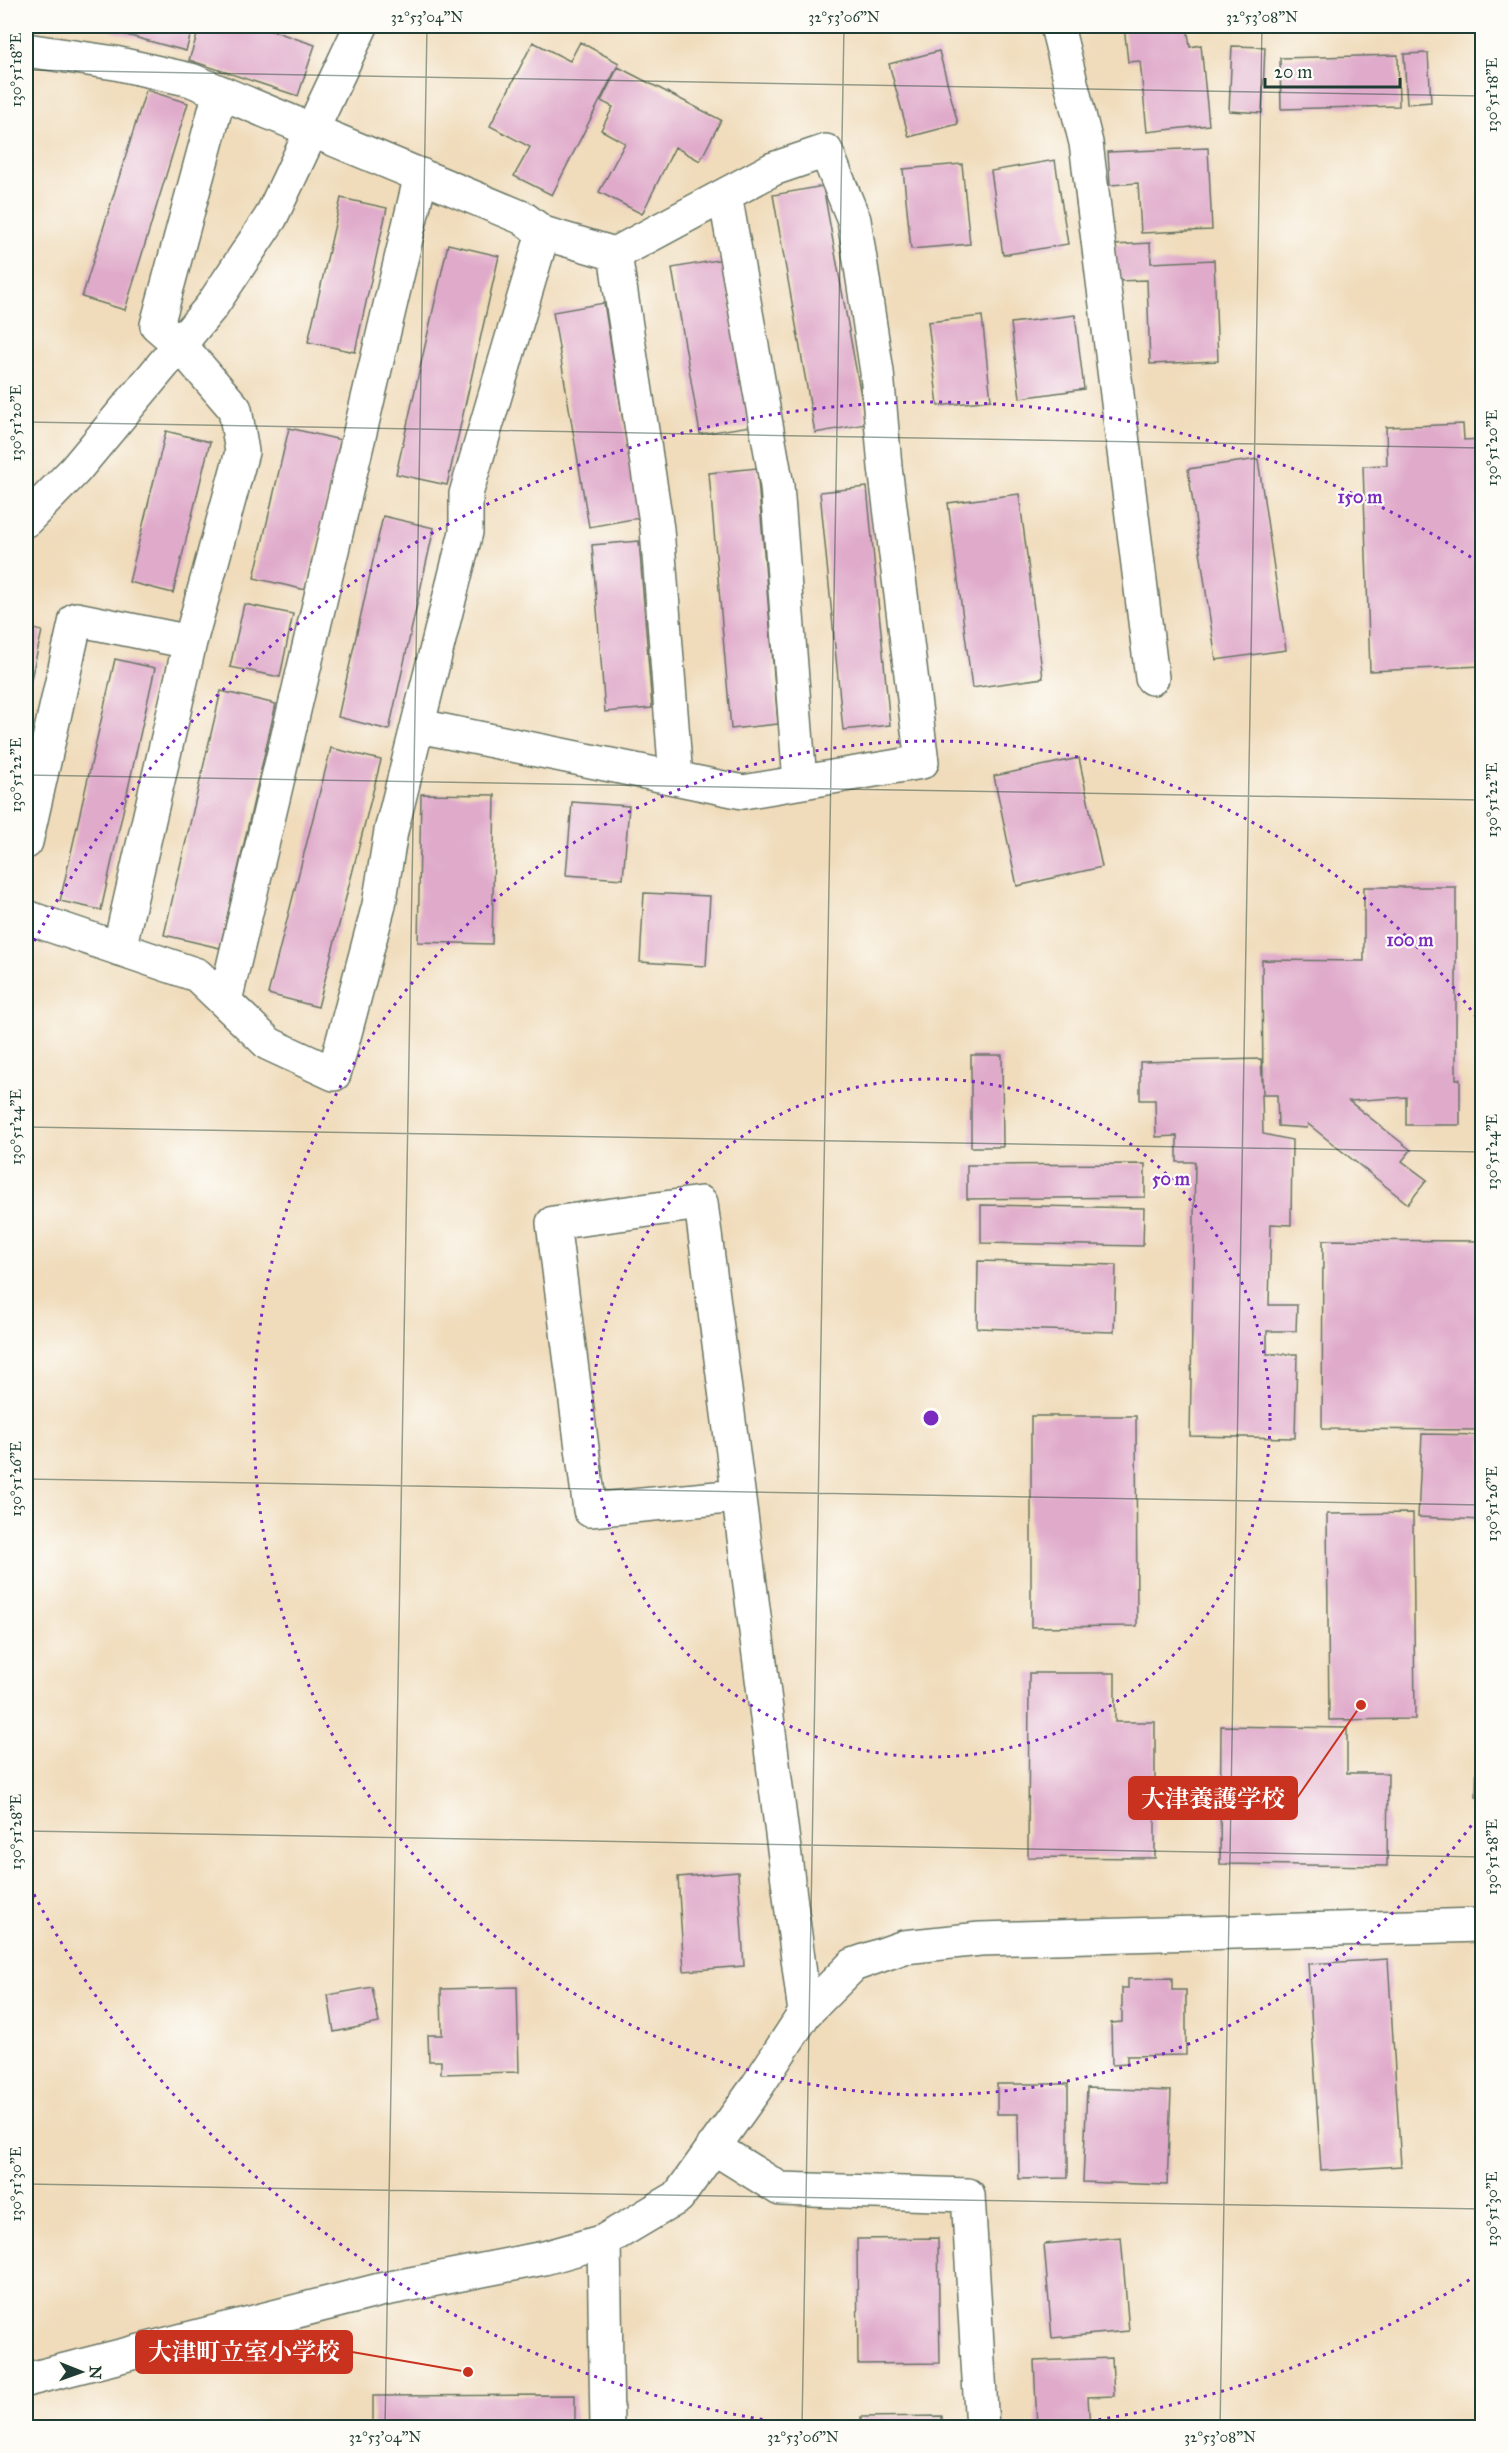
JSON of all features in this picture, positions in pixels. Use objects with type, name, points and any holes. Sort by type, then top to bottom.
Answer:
[{"type":"street","points":[[26,520],[75,471],[211,307],[271,217],[361,26]]},
{"type":"street","points":[[1057,26],[1086,143],[1152,678]]},
{"type":"street","points":[[26,50],[115,63],[191,80],[523,218],[543,233],[615,254],[773,169],[826,151],[854,220],[877,372],[885,467],[922,762],[743,792],[419,726]]},
{"type":"street","points":[[119,949],[190,642],[243,453],[235,409],[180,345],[157,325],[220,92]]},
{"type":"street","points":[[225,1001],[421,175]]},
{"type":"street","points":[[725,195],[777,486],[800,782]]},
{"type":"street","points":[[26,917],[197,975],[269,1044],[334,1074],[379,905],[391,831],[466,532],[466,494],[543,233]]},
{"type":"street","points":[[615,254],[657,529],[676,778]]},
{"type":"street","points":[[26,842],[76,619],[190,642]]},
{"type":"street","points":[[738,1496],[590,1510],[553,1223],[701,1203],[805,2013]]},
{"type":"street","points":[[26,2380],[380,2290],[544,2258],[604,2241],[678,2197],[756,2088],[805,2013],[853,1965],[904,1947],[980,1939],[1482,1925]]},
{"type":"street","points":[[713,2147],[780,2189],[968,2195],[981,2427]]},
{"type":"street","points":[[604,2241],[607,2427]]},
{"type":"building","points":[[93,26],[193,26],[186,51]]},
{"type":"building","points":[[200,26],[258,26],[315,45],[298,96],[189,60]]},
{"type":"building","points":[[1124,26],[1187,26],[1190,47],[1201,45],[1209,125],[1147,132],[1140,61],[1128,62]]},
{"type":"building","points":[[533,42],[570,61],[580,42],[619,63],[552,195],[514,176],[530,147],[490,126]]},
{"type":"building","points":[[1232,46],[1265,47],[1262,113],[1229,111]]},
{"type":"building","points":[[939,51],[958,124],[909,137],[889,64]]},
{"type":"building","points":[[1428,53],[1431,102],[1407,104],[1404,54]]},
{"type":"building","points":[[1398,55],[1399,106],[1281,109],[1280,58]]},
{"type":"building","points":[[618,67],[721,120],[700,161],[675,147],[642,214],[599,192],[625,143],[601,130],[613,107],[601,101]]},
{"type":"building","points":[[146,90],[188,103],[125,310],[82,297]]},
{"type":"building","points":[[1208,148],[1212,230],[1141,233],[1138,183],[1110,185],[1108,152]]},
{"type":"building","points":[[1055,160],[1068,244],[1003,255],[991,171]]},
{"type":"building","points":[[962,164],[970,244],[911,249],[903,169]]},
{"type":"building","points":[[823,186],[866,424],[815,433],[773,195]]},
{"type":"building","points":[[341,198],[387,208],[355,352],[308,342]]},
{"type":"building","points":[[1150,243],[1151,263],[1214,260],[1218,361],[1150,364],[1147,280],[1116,281],[1114,245]]},
{"type":"building","points":[[448,244],[499,256],[447,485],[396,474]]},
{"type":"building","points":[[723,259],[751,426],[700,434],[672,268]]},
{"type":"building","points":[[604,303],[639,518],[589,527],[553,312]]},
{"type":"building","points":[[1075,315],[1084,389],[1020,398],[1011,323]]},
{"type":"building","points":[[982,316],[991,400],[938,406],[928,322]]},
{"type":"building","points":[[1463,424],[1464,440],[1482,439],[1482,666],[1370,671],[1363,466],[1387,465],[1386,427]]},
{"type":"building","points":[[289,428],[341,440],[306,590],[254,578]]},
{"type":"building","points":[[166,431],[210,442],[173,593],[129,582]]},
{"type":"building","points":[[1258,459],[1286,650],[1216,660],[1188,469]]},
{"type":"building","points":[[757,468],[778,724],[731,729],[709,473]]},
{"type":"building","points":[[867,487],[890,725],[843,730],[820,492]]},
{"type":"building","points":[[1019,494],[1043,678],[972,688],[948,503]]},
{"type":"building","points":[[383,516],[434,528],[389,730],[338,717]]},
{"type":"building","points":[[639,541],[652,708],[605,712],[592,545]]},
{"type":"building","points":[[244,604],[293,614],[280,677],[230,667]]},
{"type":"building","points":[[26,627],[42,631],[26,701]]},
{"type":"building","points":[[115,659],[155,668],[101,910],[60,901]]},
{"type":"building","points":[[221,691],[276,704],[220,948],[164,935]]},
{"type":"building","points":[[331,748],[381,760],[318,1007],[268,994]]},
{"type":"building","points":[[1079,758],[1102,867],[1017,886],[994,776]]},
{"type":"building","points":[[421,794],[495,795],[492,944],[418,942]]},
{"type":"building","points":[[572,802],[629,806],[623,879],[566,875]]},
{"type":"building","points":[[1364,887],[1456,887],[1456,1079],[1460,1079],[1460,1125],[1406,1125],[1406,1097],[1349,1101],[1411,1150],[1402,1161],[1427,1180],[1408,1204],[1308,1124],[1307,1128],[1278,1126],[1277,1095],[1262,1095],[1263,1134],[1292,1140],[1291,1225],[1271,1224],[1269,1305],[1297,1305],[1296,1331],[1267,1331],[1267,1354],[1297,1354],[1295,1438],[1190,1436],[1195,1162],[1177,1162],[1177,1136],[1156,1137],[1155,1100],[1140,1100],[1140,1062],[1261,1059],[1263,1093],[1262,960],[1364,961]]},
{"type":"building","points":[[644,893],[710,896],[706,966],[640,962]]},
{"type":"building","points":[[971,1055],[1002,1055],[1003,1147],[971,1147]]},
{"type":"building","points":[[1145,1164],[1145,1197],[967,1199],[967,1165]]},
{"type":"building","points":[[981,1205],[1144,1208],[1143,1246],[981,1243]]},
{"type":"building","points":[[1323,1240],[1482,1241],[1482,1430],[1322,1429]]},
{"type":"building","points":[[978,1261],[1116,1265],[1114,1332],[977,1328]]},
{"type":"building","points":[[1031,1416],[1136,1416],[1137,1626],[1031,1627]]},
{"type":"building","points":[[1422,1434],[1482,1435],[1482,1520],[1418,1517]]},
{"type":"building","points":[[1413,1513],[1415,1719],[1329,1720],[1327,1514]]},
{"type":"building","points":[[1481,1582],[1482,1797],[1476,1797]]},
{"type":"building","points":[[1029,1673],[1115,1673],[1115,1722],[1155,1722],[1155,1858],[1028,1857]]},
{"type":"building","points":[[1221,1726],[1347,1728],[1347,1773],[1388,1773],[1387,1866],[1220,1864]]},
{"type":"building","points":[[738,1872],[744,1966],[684,1971],[678,1877]]},
{"type":"building","points":[[1388,1959],[1401,2166],[1321,2171],[1308,1964]]},
{"type":"building","points":[[1172,1978],[1172,1990],[1186,1990],[1186,2055],[1127,2056],[1127,2064],[1112,2065],[1111,2023],[1122,2022],[1122,1988],[1128,1988],[1128,1979]]},
{"type":"building","points":[[372,1987],[379,2023],[334,2032],[328,1995]]},
{"type":"building","points":[[517,1987],[519,2072],[441,2074],[441,2061],[429,2061],[428,2035],[442,2035],[441,1989]]},
{"type":"building","points":[[997,2084],[1068,2084],[1068,2178],[1019,2179],[1018,2114],[997,2114]]},
{"type":"building","points":[[1087,2088],[1171,2091],[1167,2185],[1083,2182]]},
{"type":"building","points":[[1121,2237],[1129,2331],[1052,2338],[1044,2244]]},
{"type":"building","points":[[938,2238],[940,2363],[858,2364],[857,2239]]},
{"type":"building","points":[[1112,2358],[1114,2396],[1088,2397],[1090,2428],[1037,2428],[1034,2361]]},
{"type":"building","points":[[575,2395],[575,2428],[373,2428],[373,2396]]},
{"type":"building","points":[[942,2416],[942,2428],[861,2428],[861,2417]]},
{"type":"place","name":"大津養護学校","points":[[1361,1705]]},
{"type":"place","name":"大津町立室小学校","points":[[468,2372]]}]
